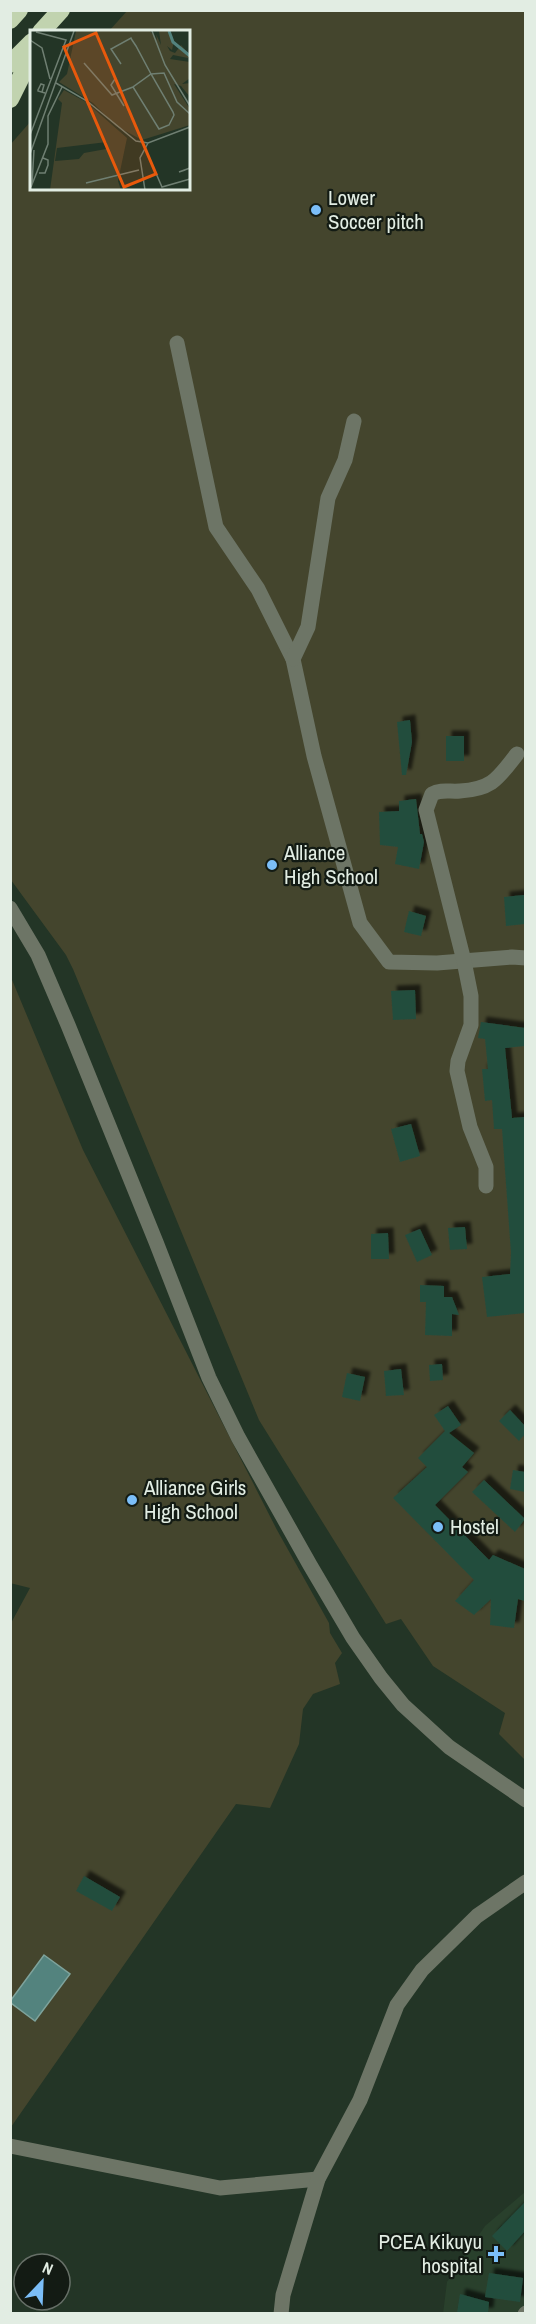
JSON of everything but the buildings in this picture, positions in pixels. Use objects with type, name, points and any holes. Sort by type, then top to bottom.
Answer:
[{"type":"highway","points":[[10,20],[19,10]]},
{"type":"highway","points":[[43,30],[61,10]]},
{"type":"highway","points":[[10,64],[30,44]]},
{"type":"highway","points":[[10,99],[30,59]]},
{"type":"street","points":[[177,343],[216,527],[258,589],[293,659],[314,756],[360,923],[388,962],[437,963],[525,958]]},
{"type":"street","points":[[293,659],[308,627],[328,498],[345,460],[354,422]]},
{"type":"street","points":[[486,1186],[486,1167],[470,1127],[457,1071],[458,1061],[471,1025],[471,996],[426,810],[432,794],[438,791],[461,791],[488,786],[498,778],[517,754]]},
{"type":"street","points":[[10,908],[38,956],[68,1025],[209,1377],[238,1437],[310,1565],[353,1638],[403,1705],[448,1747],[525,1800]]},
{"type":"street","points":[[281,2313],[283,2295],[318,2179],[360,2100],[397,2005],[422,1970],[477,1916],[525,1882]]},
{"type":"street","points":[[10,2146],[220,2188],[318,2179]]},
{"type":"shaded area","name":"Alliance High School","points":[[127,11],[525,11],[525,1760],[499,1734],[505,1713],[433,1666],[401,1619],[386,1624],[259,1420],[73,969],[66,955],[11,880],[10,145],[30,122],[30,190],[190,190],[190,30],[110,30]]},
{"type":"shaded area","name":"Alliance Girls High School","points":[[10,975],[83,1150],[277,1530],[329,1623],[330,1633],[342,1653],[335,1663],[340,1684],[313,1694],[303,1709],[299,1744],[270,1808],[236,1804],[11,2127],[10,1625],[30,1588],[10,1583]]},
{"type":"shaded area","name":"PCEA Kikuyu hospital","points":[[525,2192],[525,2313],[443,2314],[447,2282],[485,2226]]},
{"type":"water","points":[[44,1955],[70,1974],[35,2021],[11,2003],[11,2000]]},
{"type":"place","name":"Lower Soccer pitch","points":[[316,210]]},
{"type":"place","name":"Alliance High School","points":[[272,865]]},
{"type":"place","name":"Alliance Girls High School","points":[[132,1500]]},
{"type":"place","name":"Hostel","points":[[438,1527]]},
{"type":"place","name":"PCEA Kikuyu hospital","points":[[496,2254]]}]
